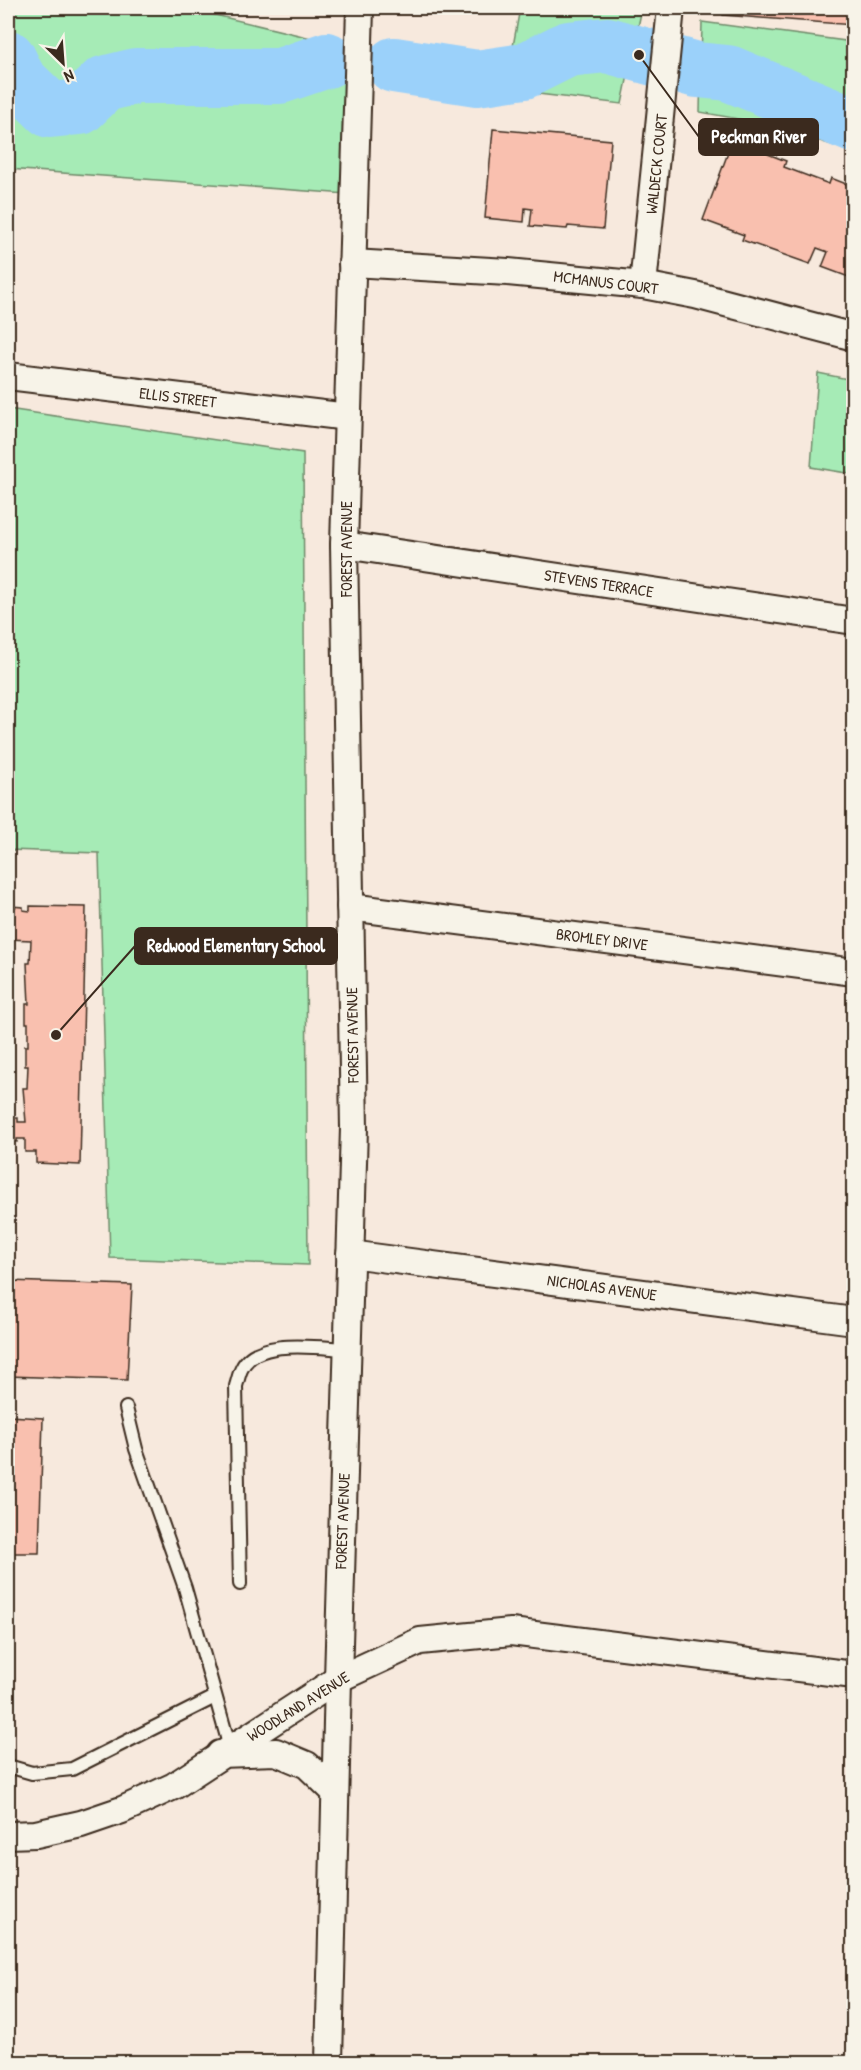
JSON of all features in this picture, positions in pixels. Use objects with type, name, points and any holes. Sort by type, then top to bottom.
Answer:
[{"type":"street","name":"FOREST AVENUE","points":[[329,2062],[354,1128],[344,544],[360,8]]},
{"type":"street","name":"WALDECK COURT","points":[[643,285],[671,8]]},
{"type":"street","name":"MCMANUS COURT","points":[[352,263],[508,272],[643,285],[695,295],[854,337]]},
{"type":"street","name":"ELLIS STREET","points":[[8,376],[348,417]]},
{"type":"street","name":"STEVENS TERRACE","points":[[344,544],[854,621]]},
{"type":"street","name":"BROMLEY DRIVE","points":[[350,907],[854,972]]},
{"type":"street","name":"NICHOLAS AVENUE","points":[[350,1254],[854,1321]]},
{"type":"street","name":"WOODLAND AVENUE","points":[[8,1835],[36,1834],[81,1824],[122,1810],[174,1786],[338,1679],[420,1641],[511,1632],[854,1675]]},
{"type":"street","points":[[225,1751],[276,1752],[307,1765],[335,1792]]},
{"type":"lane","points":[[240,1584],[236,1386],[242,1366],[256,1353],[280,1346],[347,1349]]},
{"type":"lane","points":[[126,1408],[136,1449],[185,1588],[215,1697],[225,1751]]},
{"type":"lane","points":[[8,1766],[32,1773],[72,1769],[215,1697]]},
{"type":"green space","points":[[8,8],[186,8],[353,48],[347,194],[8,169]]},
{"type":"green space","points":[[520,8],[642,8],[622,104],[505,90]]},
{"type":"green space","points":[[702,22],[853,42],[853,152],[771,125],[700,112]]},
{"type":"green space","points":[[818,373],[853,380],[853,474],[811,467]]},
{"type":"green space","points":[[8,409],[303,453],[308,1265],[110,1258],[99,853],[8,850]]},
{"type":"building","points":[[724,8],[854,8],[854,25],[723,15]]},
{"type":"building","points":[[493,129],[611,140],[603,229],[530,226],[532,209],[525,208],[524,222],[485,218]]},
{"type":"building","points":[[735,134],[771,147],[768,154],[786,161],[784,167],[829,184],[831,178],[854,187],[854,279],[822,267],[828,252],[817,248],[810,264],[742,240],[744,235],[703,220]]},
{"type":"building","points":[[10,906],[23,907],[23,910],[30,911],[30,906],[86,907],[80,1165],[36,1163],[36,1152],[25,1152],[25,1139],[17,1139],[17,1142],[8,1141],[8,1118],[18,1118],[18,1122],[26,1122],[23,1088],[27,1088],[26,1004],[29,1004],[27,963],[30,963],[31,940],[8,939],[8,909]]},
{"type":"building","points":[[8,1281],[132,1285],[127,1380],[8,1376]]},
{"type":"building","points":[[8,1416],[43,1418],[39,1553],[8,1553]]},
{"type":"waterway","points":[[394,65],[477,78],[524,71],[568,49],[607,45],[697,70],[728,73],[854,125]]},
{"type":"waterway","points":[[8,58],[18,79],[50,110],[80,107],[104,84],[136,76],[280,76],[327,60]]},
{"type":"place","name":"Peckman River","points":[[639,55]]},
{"type":"place","name":"Redwood Elementary School","points":[[56,1035]]}]
